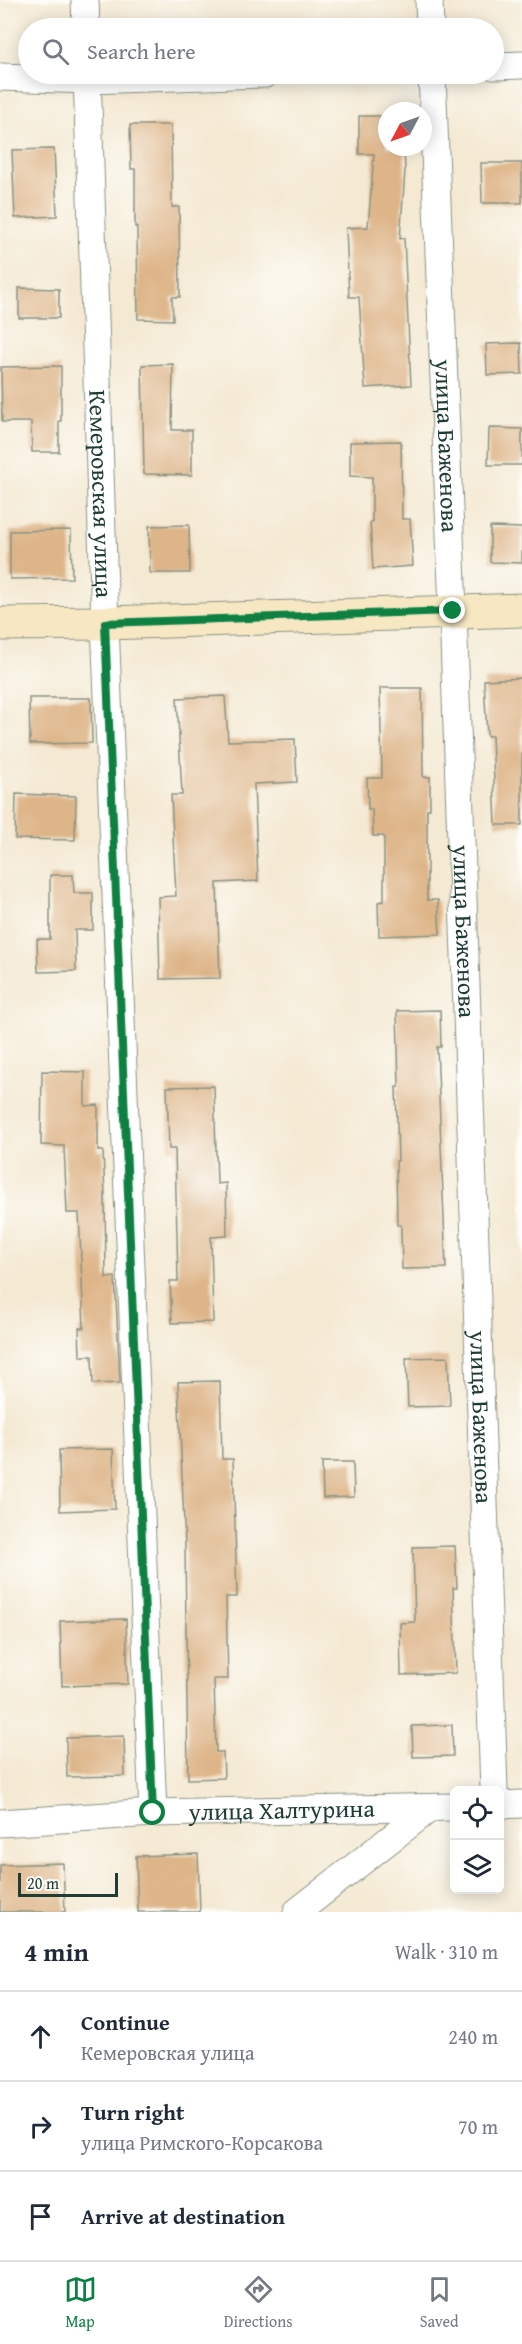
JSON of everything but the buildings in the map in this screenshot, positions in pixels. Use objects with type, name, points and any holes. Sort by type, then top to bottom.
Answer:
[{"type":"main road","points":[[0,624],[105,623],[522,610]]},
{"type":"street","points":[[85,0],[86,18]]},
{"type":"street","points":[[429,0],[430,18]]},
{"type":"street","points":[[504,66],[522,65]]},
{"type":"street","points":[[0,77],[18,77]]},
{"type":"street","name":"Кемеровская улица","points":[[87,84],[105,623],[153,1813]]},
{"type":"street","name":"улица Баженова","points":[[432,84],[494,1786]]},
{"type":"street","points":[[504,1805],[522,1804]]},
{"type":"street","points":[[297,1912],[442,1808]]},
{"type":"street","name":"улица Халтурина","points":[[0,1822],[153,1813],[442,1808]]},
{"type":"route","points":[[153,1813],[105,623],[453,611]]}]
